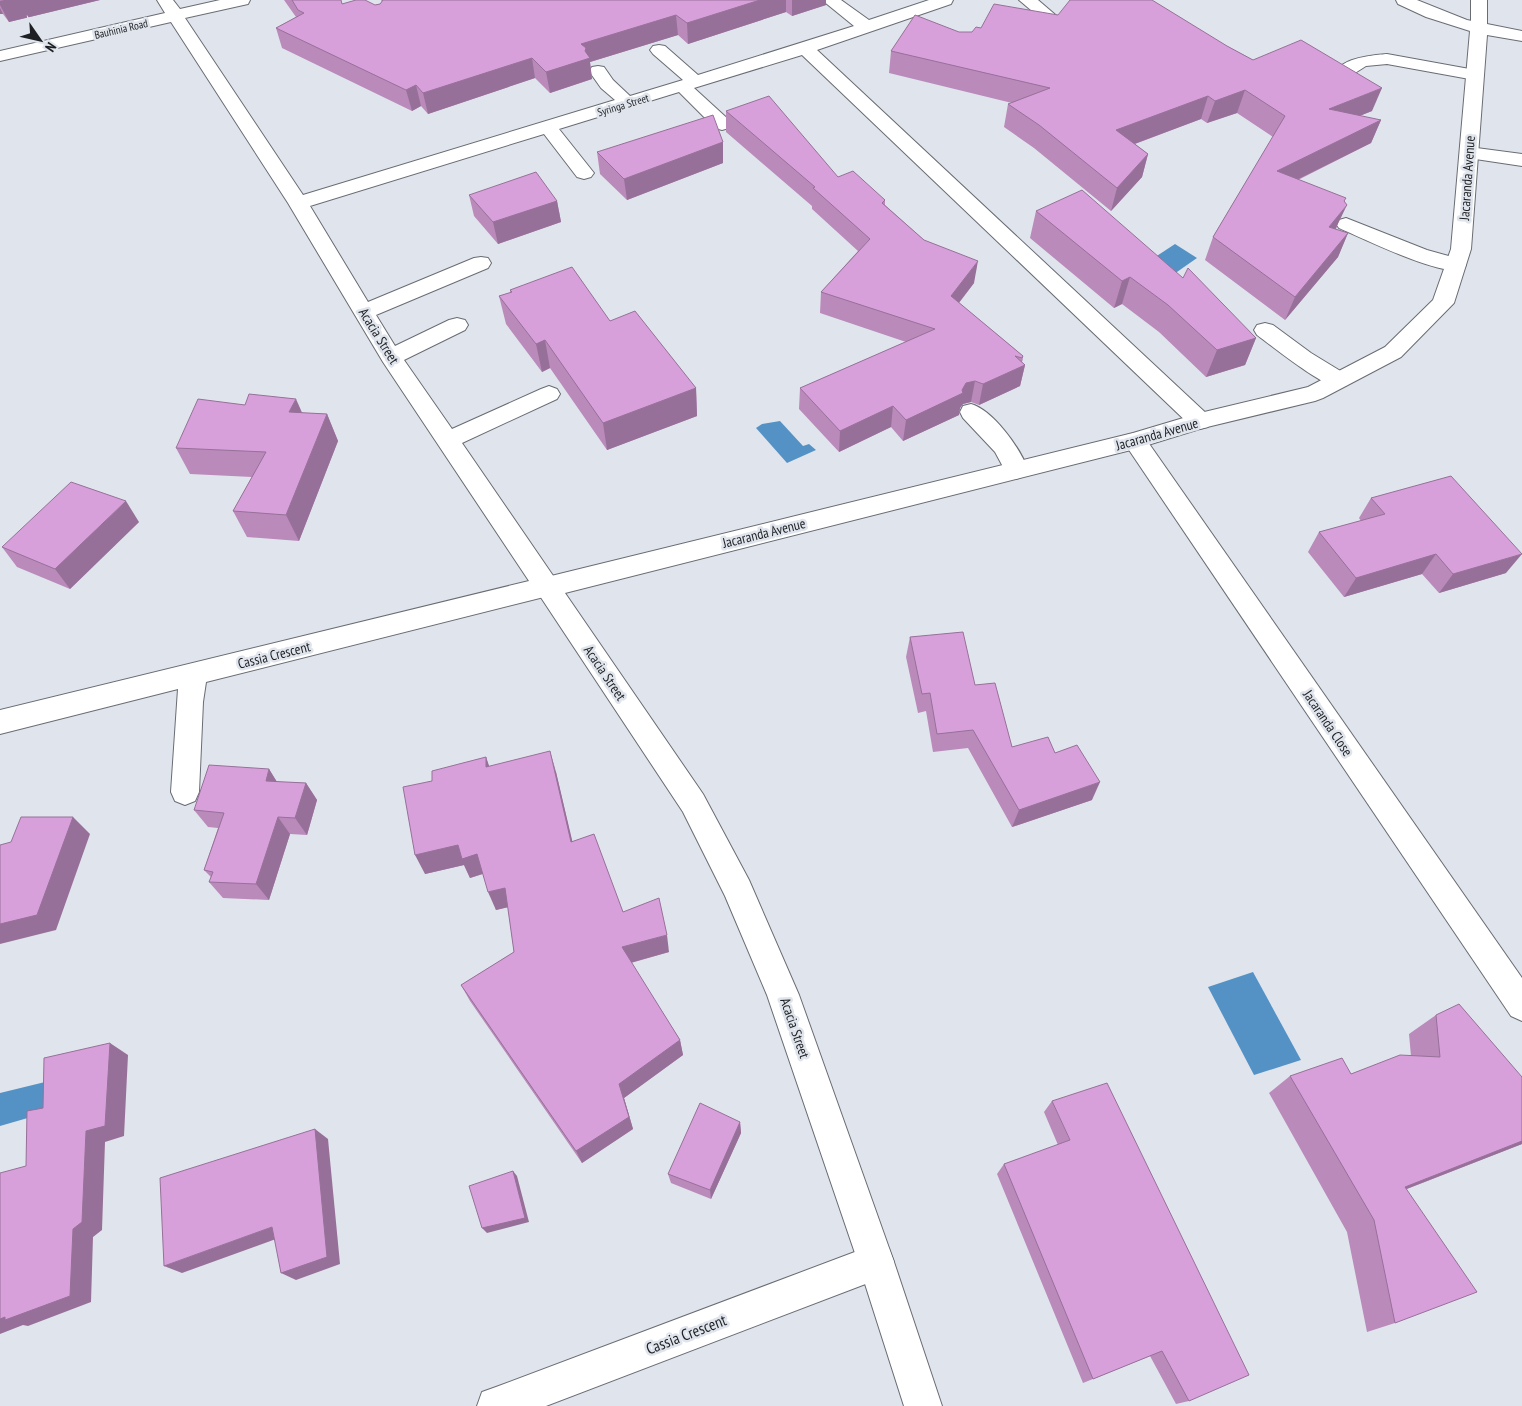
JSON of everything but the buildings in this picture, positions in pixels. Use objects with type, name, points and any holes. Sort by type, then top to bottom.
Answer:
[{"type":"street","name":"Bauhinia Road","points":[[0,56],[171,8],[242,0]]},
{"type":"street","points":[[830,0],[867,27]]},
{"type":"street","name":"Syringa Street","points":[[298,203],[690,84],[867,27],[911,21],[945,0]]},
{"type":"street","points":[[1027,0],[1050,18]]},
{"type":"street","points":[[1404,0],[1478,29],[1522,36]]},
{"type":"street","name":"Jacaranda Avenue","points":[[547,587],[1135,441],[1200,421],[1315,393],[1393,352],[1442,303],[1461,249],[1479,0]]},
{"type":"street","name":"Acacia Street","points":[[171,8],[298,203],[391,357],[693,803],[738,890],[783,995],[876,1262],[923,1406]]},
{"type":"street","points":[[805,48],[1200,421]]},
{"type":"street","points":[[659,50],[690,84],[709,113],[722,124]]},
{"type":"street","points":[[1346,82],[1346,70],[1362,61],[1387,59],[1475,75]]},
{"type":"street","points":[[598,70],[607,84],[628,103]]},
{"type":"street","points":[[548,127],[584,173]]},
{"type":"street","points":[[1469,153],[1522,160]]},
{"type":"street","points":[[1346,224],[1420,254],[1456,265]]},
{"type":"street","points":[[364,312],[481,264]]},
{"type":"street","points":[[391,357],[457,325]]},
{"type":"street","points":[[1265,330],[1303,358],[1339,380]]},
{"type":"street","points":[[448,440],[550,394]]},
{"type":"street","points":[[971,412],[1005,450],[1014,462],[1016,470]]},
{"type":"street","name":"Jacaranda Close","points":[[1135,441],[1522,1005]]},
{"type":"street","name":"Cassia Crescent","points":[[0,722],[547,587]]},
{"type":"street","points":[[185,792],[188,702],[194,674]]},
{"type":"street","name":"Cassia Crescent","points":[[513,1403],[876,1262]]},
{"type":"water","points":[[1175,244],[1197,258],[1164,281],[1140,267]]},
{"type":"water","points":[[780,421],[803,446],[809,444],[816,450],[787,463],[756,428],[762,424]]},
{"type":"water","points":[[1253,972],[1301,1060],[1254,1075],[1208,987]]},
{"type":"water","points":[[45,1082],[45,1113],[0,1126],[0,1093]]}]
